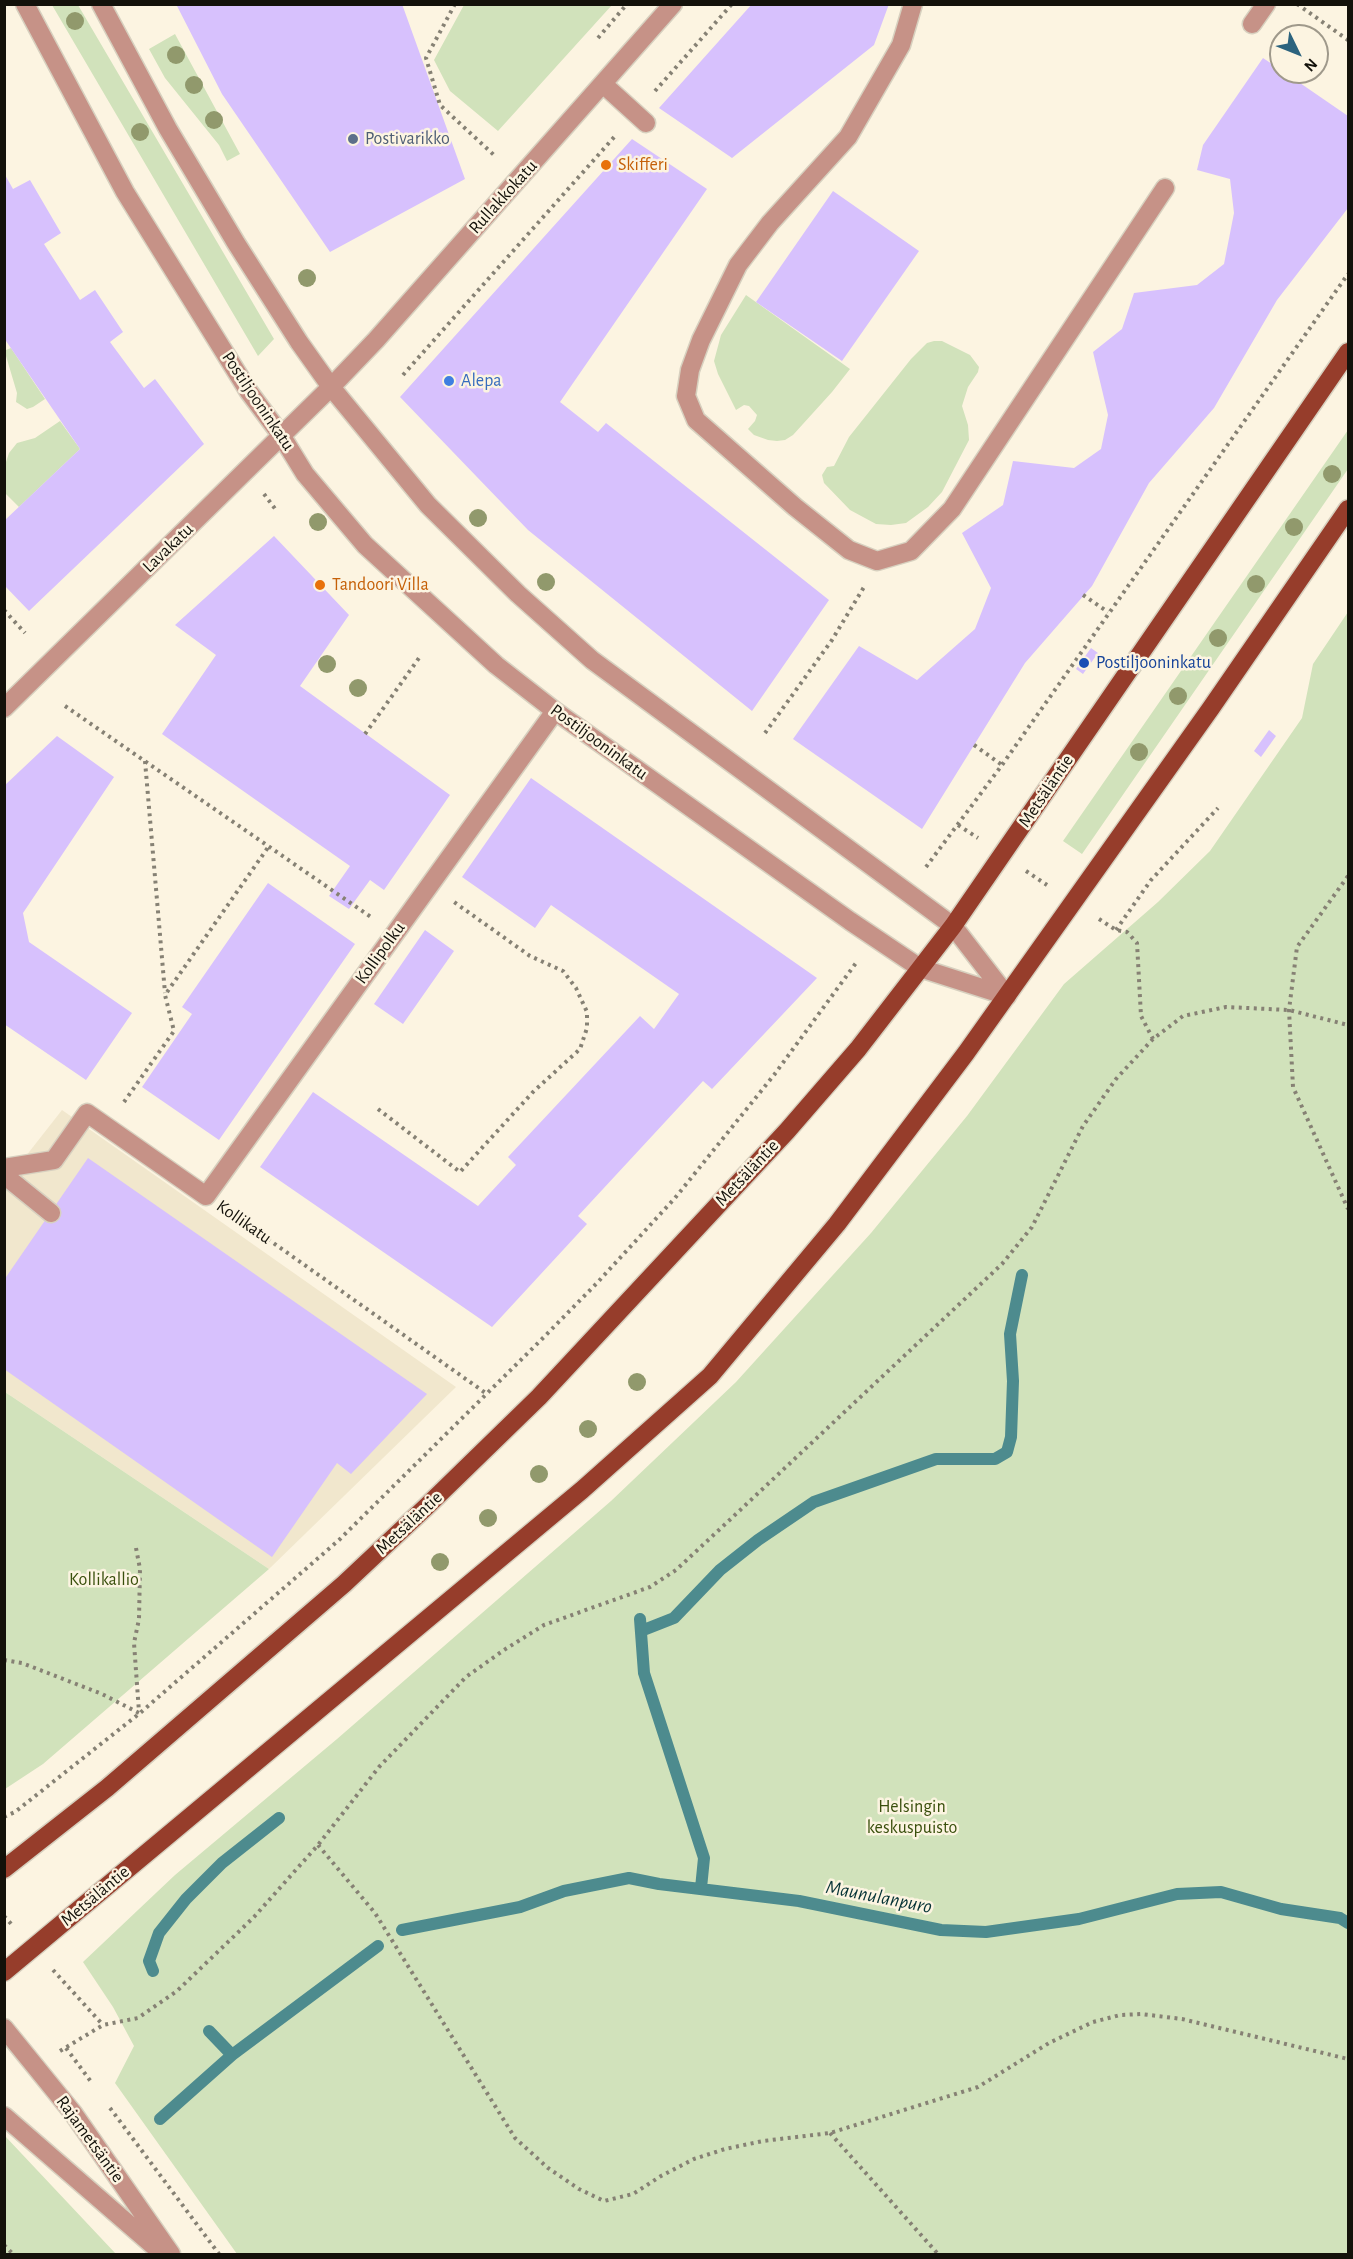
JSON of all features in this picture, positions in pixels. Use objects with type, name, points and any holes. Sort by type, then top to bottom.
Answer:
[{"type":"main road","name":"Metsäläntie","points":[[4,1869],[107,1788],[344,1584],[503,1434],[594,1340],[787,1131],[858,1049],[953,926],[1348,352]]},
{"type":"main road","name":"Metsäläntie","points":[[4,1972],[582,1490],[710,1376],[837,1224],[1007,996],[1211,708],[1348,509]]},
{"type":"street","name":"Postiljooninkatu","points":[[25,4],[125,192],[249,392],[320,493],[364,545],[496,665],[555,711],[920,969],[1007,996]]},
{"type":"street","points":[[101,4],[168,129],[299,342],[331,387],[428,505],[518,594],[592,660],[953,926],[1007,996]]},
{"type":"street","name":"Rullakkokatu","points":[[331,387],[376,340],[673,4]]},
{"type":"street","points":[[913,4],[901,45],[848,137],[770,223],[738,265],[701,340],[690,370],[686,396],[696,420],[849,550],[877,561],[911,550],[952,509],[1165,188]]},
{"type":"street","points":[[1252,24],[1266,4]]},
{"type":"street","points":[[603,84],[641,118]]},
{"type":"street","name":"Lavakatu","points":[[4,708],[331,387]]},
{"type":"street","name":"Kollipolku","points":[[206,1196],[555,711]]},
{"type":"street","name":"Kollikatu","points":[[4,1168],[54,1160],[87,1113],[206,1196]]},
{"type":"street","points":[[4,1175],[51,1213]]},
{"type":"street","name":"Rajametsäntie","points":[[4,2028],[73,2113],[171,2254]]},
{"type":"street","name":"Rajametsäntie","points":[[4,2116],[163,2254]]},
{"type":"path","points":[[455,4],[426,58],[440,105],[495,156]]},
{"type":"path","points":[[403,375],[641,118],[732,4]]},
{"type":"path","points":[[1297,4],[1348,40]]},
{"type":"path","points":[[909,892],[1002,765],[1348,274]]},
{"type":"path","points":[[765,733],[832,640],[861,594],[877,561]]},
{"type":"path","points":[[1083,595],[1108,612]]},
{"type":"path","points":[[4,610],[25,633]]},
{"type":"path","points":[[365,734],[419,658]]},
{"type":"path","points":[[65,706],[394,933]]},
{"type":"path","points":[[974,745],[1002,765]]},
{"type":"path","points":[[107,1127],[174,1031],[165,995],[145,760]]},
{"type":"path","points":[[1116,930],[1151,880],[1218,808]]},
{"type":"path","points":[[958,825],[1116,930],[1127,932],[1137,943],[1141,1016],[1153,1040]]},
{"type":"path","points":[[165,995],[269,846]]},
{"type":"path","points":[[1348,876],[1298,947],[1289,1010],[1293,1087],[1348,1209]]},
{"type":"path","points":[[378,1109],[460,1172],[533,1092],[579,1049],[587,1028],[587,1011],[576,988],[563,971],[530,956],[429,884]]},
{"type":"path","points":[[4,1817],[15,1812],[140,1713],[339,1540],[488,1394],[597,1283],[675,1198],[774,1075],[875,937]]},
{"type":"path","points":[[59,2052],[103,2025],[138,2018],[177,1991],[254,1917],[318,1845],[379,1767],[466,1677],[544,1624],[650,1587],[676,1570],[1002,1264],[1032,1227],[1083,1126],[1116,1079],[1153,1040],[1183,1016],[1226,1007],[1289,1010],[1348,1025]]},
{"type":"path","name":"Kollikatu","points":[[206,1196],[488,1394]]},
{"type":"path","points":[[136,1548],[140,1569],[139,1619],[134,1643],[140,1713]]},
{"type":"path","points":[[4,1660],[22,1664],[102,1694],[140,1713]]},
{"type":"path","points":[[318,1845],[375,1912],[515,2138],[548,2168],[579,2190],[604,2201],[633,2194],[686,2163],[725,2149],[763,2141],[831,2133],[978,2087],[1049,2043],[1093,2022],[1120,2015],[1141,2014],[1182,2019],[1348,2059]]},
{"type":"path","points":[[62,1980],[103,2025]]},
{"type":"path","points":[[66,2048],[93,2085]]},
{"type":"path","points":[[107,2103],[219,2254]]},
{"type":"path","points":[[831,2133],[938,2254]]},
{"type":"path","points":[[4,2245],[13,2254]]},
{"type":"shaded area","points":[[62,1110],[456,1387],[269,1569],[5,1392],[4,1184]]},
{"type":"green space","points":[[52,5],[78,5],[274,339],[258,356]]},
{"type":"green space","points":[[464,5],[612,5],[498,131],[450,91],[434,60]]},
{"type":"green space","points":[[175,34],[240,154],[227,161],[219,145],[165,78],[149,49]]},
{"type":"green space","points":[[746,295],[850,369],[793,435],[785,440],[768,440],[754,435],[748,429],[757,415],[749,406],[744,405],[736,410],[714,361],[721,335]]},
{"type":"green space","points":[[942,341],[970,355],[979,367],[968,387],[962,406],[968,425],[969,440],[942,492],[928,507],[906,523],[876,524],[850,510],[824,483],[822,475],[827,467],[834,466],[849,437],[911,359],[927,343]]},
{"type":"green space","points":[[11,348],[45,399],[27,409],[16,402],[17,393],[6,356],[6,350]]},
{"type":"green space","points":[[60,421],[80,449],[19,507],[5,493],[5,465],[9,453],[17,443],[35,438]]},
{"type":"green space","points":[[1348,430],[1348,469],[1082,854],[1063,841]]},
{"type":"green space","name":"Helsingin keskuspuisto","points":[[1348,612],[1348,2254],[237,2254],[115,2083],[134,2046],[113,2007],[83,1962],[175,1875],[337,1739],[611,1501],[736,1382],[871,1233],[967,1116],[1064,984],[1158,902],[1210,851],[1302,718],[1313,664]]},
{"type":"green space","name":"Kollikallio","points":[[5,1392],[269,1569],[43,1764],[5,1789]]},
{"type":"green space","points":[[5,2136],[116,2254],[5,2254]]},
{"type":"building","name":"Postivarikko","points":[[176,4],[402,4],[465,179],[330,252],[222,94]]},
{"type":"building","points":[[752,4],[889,4],[874,45],[732,158],[659,108]]},
{"type":"building","points":[[1263,58],[1269,62],[1269,84],[1301,84],[1348,116],[1348,208],[1277,300],[1214,408],[1149,483],[1092,586],[1025,663],[922,829],[793,739],[859,646],[917,680],[975,629],[991,588],[962,533],[1003,505],[1013,461],[1074,468],[1101,449],[1108,415],[1093,352],[1122,329],[1134,293],[1197,285],[1224,264],[1234,213],[1230,179],[1197,170],[1203,145]]},
{"type":"building","points":[[632,139],[707,189],[560,402],[598,432],[606,423],[829,600],[752,711],[528,530],[400,397]]},
{"type":"building","points":[[4,173],[13,189],[30,180],[61,233],[44,244],[80,300],[95,290],[123,332],[110,342],[144,388],[155,379],[204,444],[29,611],[4,585],[4,521],[80,449],[4,338]]},
{"type":"building","points":[[833,191],[919,251],[842,361],[756,302]]},
{"type":"building","points":[[274,536],[349,615],[300,686],[450,795],[384,890],[370,880],[349,909],[329,896],[350,866],[162,734],[216,655],[175,625]]},
{"type":"building","points":[[1091,648],[1098,653],[1083,674],[1076,669]]},
{"type":"building","points":[[1269,730],[1276,736],[1261,757],[1254,751]]},
{"type":"building","points":[[57,736],[114,777],[23,913],[29,942],[132,1013],[86,1080],[4,1024],[4,786]]},
{"type":"building","points":[[531,778],[817,978],[712,1089],[703,1081],[578,1216],[587,1224],[492,1327],[260,1167],[313,1092],[478,1206],[516,1165],[508,1157],[640,1016],[654,1029],[679,994],[551,905],[535,928],[462,877]]},
{"type":"building","points":[[268,883],[355,944],[219,1140],[142,1087],[192,1014],[182,1007]]},
{"type":"building","points":[[425,930],[454,951],[403,1024],[374,1004]]},
{"type":"building","points":[[88,1158],[427,1394],[351,1474],[337,1463],[272,1557],[4,1369],[4,1280]]},
{"type":"waterway","points":[[641,1631],[674,1618],[720,1570],[758,1540],[814,1502],[936,1459],[995,1459],[1007,1452],[1011,1437],[1013,1381],[1010,1334],[1022,1275]]},
{"type":"waterway","points":[[640,1619],[644,1673],[704,1858],[701,1888]]},
{"type":"waterway","points":[[153,1971],[149,1961],[159,1933],[186,1899],[222,1863],[279,1818]]},
{"type":"waterway","name":"Maunulanpuro","points":[[402,1930],[520,1907],[564,1891],[629,1878],[659,1884],[799,1901],[941,1930],[986,1932],[1079,1919],[1177,1894],[1221,1892],[1281,1909],[1340,1918],[1348,1923]]},
{"type":"waterway","points":[[160,2119],[232,2055],[378,1946]]},
{"type":"waterway","points":[[209,2031],[232,2055]]},
{"type":"place","name":"Postivarikko","points":[[353,139]]},
{"type":"place","name":"Skifferi","points":[[606,165]]},
{"type":"place","name":"Alepa","points":[[449,381]]},
{"type":"place","name":"Tandoori Villa","points":[[320,585]]},
{"type":"place","name":"Postiljooninkatu","points":[[1084,663]]}]
